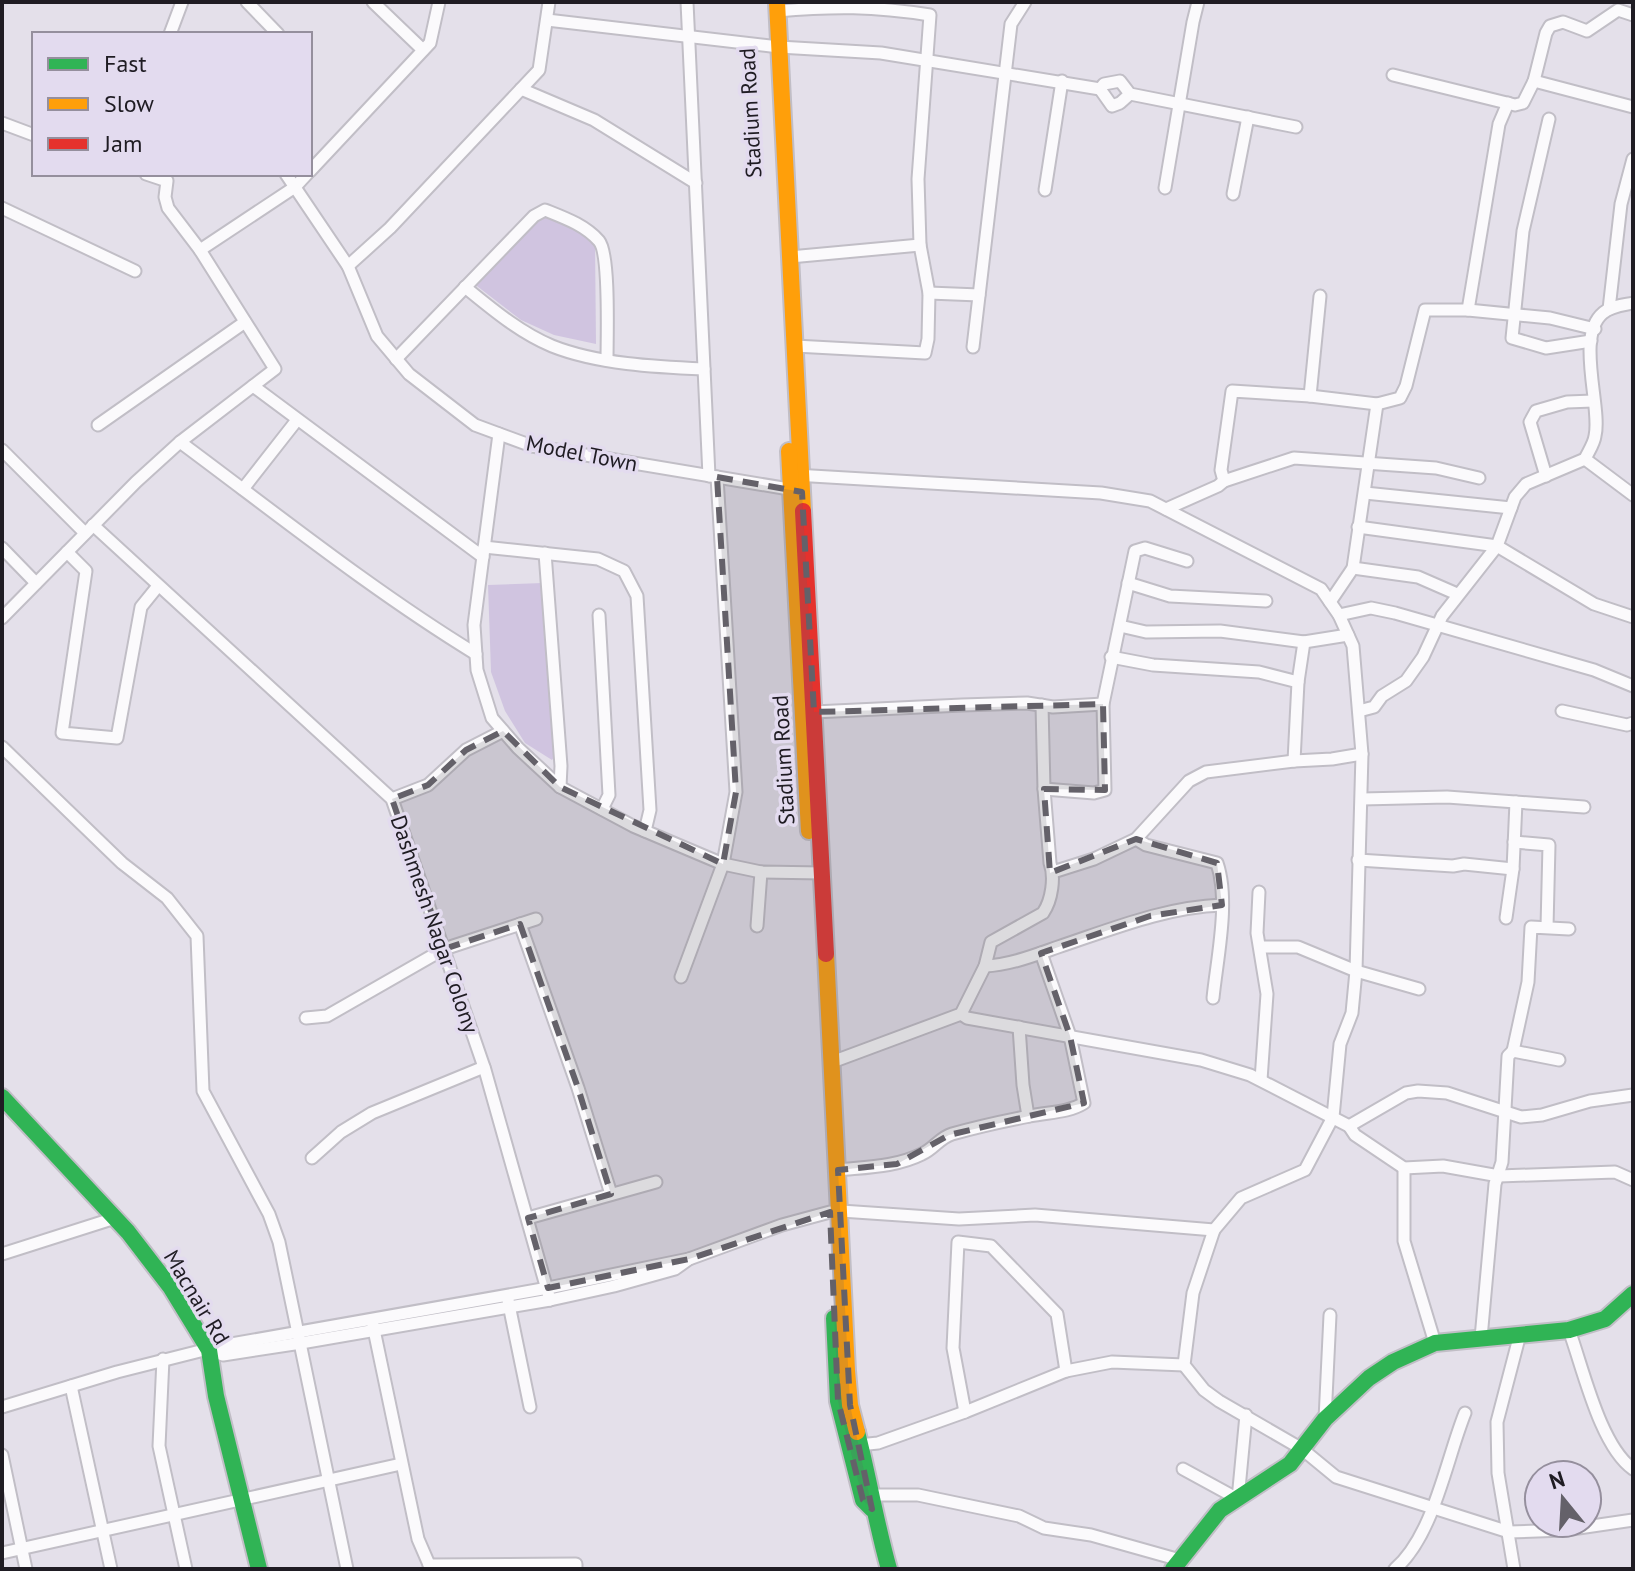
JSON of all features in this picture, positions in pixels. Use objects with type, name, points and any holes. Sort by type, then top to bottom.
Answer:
[{"type":"main road","name":"Stadium Road","points":[[773,5],[835,1212],[850,1405],[889,1569]]},
{"type":"main road","name":"Stadium Road","points":[[774,47],[795,346],[796,483],[814,712],[817,874],[838,1170],[835,1212],[838,1401],[863,1500],[872,1502]]},
{"type":"main road","name":"Macnair Rd","points":[[2,1097],[115,1218],[171,1288],[209,1350],[216,1396],[259,1569]]},
{"type":"main road","points":[[1177,1564],[1220,1510],[1290,1464],[1325,1419],[1369,1378],[1393,1362],[1435,1343],[1569,1330],[1605,1319],[1633,1294]]},
{"type":"street","points":[[171,32],[182,2]]},
{"type":"street","points":[[247,2],[276,32]]},
{"type":"street","points":[[373,2],[423,50]]},
{"type":"street","points":[[312,168],[430,43],[439,2]]},
{"type":"street","points":[[348,266],[390,228],[539,70],[549,2]]},
{"type":"street","points":[[681,977],[723,864],[736,792],[704,369],[687,2]]},
{"type":"street","points":[[973,347],[1011,24],[1025,2]]},
{"type":"street","points":[[1165,188],[1198,2]]},
{"type":"street","points":[[773,5],[878,7],[930,15],[918,179],[920,245],[929,293],[925,353],[795,346]]},
{"type":"street","points":[[1393,75],[1508,103],[1523,103],[1534,81],[1550,26],[1563,22],[1587,31],[1618,10],[1633,15]]},
{"type":"street","points":[[547,20],[774,47],[927,58],[1100,89],[1112,106],[1130,94]]},
{"type":"street","points":[[1045,190],[1062,81]]},
{"type":"street","points":[[1100,89],[1104,84],[1120,81],[1130,94],[1296,127]]},
{"type":"street","points":[[1534,81],[1633,107]]},
{"type":"street","points":[[521,89],[594,120],[696,183]]},
{"type":"street","points":[[1468,310],[1499,124],[1508,103]]},
{"type":"street","points":[[1233,194],[1248,117]]},
{"type":"street","points":[[1549,119],[1523,231],[1512,338],[1546,348],[1591,341]]},
{"type":"street","points":[[2,123],[32,134]]},
{"type":"street","points":[[1609,309],[1621,204],[1633,159]]},
{"type":"street","points":[[2,618],[180,442],[275,369],[200,250],[168,208],[165,197],[167,181],[152,176]]},
{"type":"street","name":"Model Town","points":[[287,176],[348,266],[377,336],[409,374],[475,425],[532,446],[713,477],[796,483],[1101,493],[1150,501],[1321,589],[1339,615],[1353,646],[1362,754],[1356,971],[1352,1013],[1340,1044],[1333,1117]]},
{"type":"street","points":[[200,250],[295,187],[305,176]]},
{"type":"street","points":[[2,208],[135,271]]},
{"type":"street","points":[[396,359],[534,216],[545,210],[583,226],[602,244],[606,266],[607,360]]},
{"type":"street","points":[[790,257],[920,245]]},
{"type":"street","points":[[465,287],[509,322],[552,346],[646,366],[704,369]]},
{"type":"street","points":[[929,293],[979,295]]},
{"type":"street","points":[[1310,396],[1320,296]]},
{"type":"street","points":[[1359,711],[1374,707],[1382,696],[1406,681],[1423,657],[1457,594],[1497,546],[1515,497],[1526,484],[1585,459],[1596,434],[1591,341],[1600,315],[1609,309],[1633,303]]},
{"type":"street","points":[[1224,481],[1221,470],[1232,391],[1377,404],[1400,398],[1425,310],[1468,310],[1550,318],[1595,329]]},
{"type":"street","points":[[98,425],[245,322]]},
{"type":"street","points":[[253,386],[484,552],[545,553],[598,559],[624,571],[637,596],[650,810],[645,831]]},
{"type":"street","points":[[1546,476],[1530,422],[1536,411],[1567,402],[1593,401]]},
{"type":"street","points":[[1330,602],[1353,568],[1377,404]]},
{"type":"street","points":[[243,489],[297,420]]},
{"type":"street","points":[[499,434],[474,625],[477,670],[492,718],[560,787],[645,831],[723,864],[761,872],[817,874]]},
{"type":"street","points":[[180,442],[476,654]]},
{"type":"street","name":"Dashmesh Nagar Colony","points":[[2,450],[158,586],[392,799],[484,1067],[549,1294]]},
{"type":"street","points":[[1166,509],[1224,481],[1294,458],[1436,468],[1479,478]]},
{"type":"street","points":[[1585,459],[1633,495]]},
{"type":"street","points":[[1365,493],[1511,508]]},
{"type":"street","points":[[1358,527],[1497,546],[1594,604],[1633,617]]},
{"type":"street","points":[[2,548],[36,583]]},
{"type":"street","points":[[1044,789],[1094,793],[1105,790],[1103,704],[1135,551],[1145,548],[1187,561]]},
{"type":"street","points":[[67,552],[86,571],[62,733],[117,738],[141,607],[158,586]]},
{"type":"street","points":[[545,553],[560,787]]},
{"type":"street","points":[[1353,568],[1418,577],[1457,594]]},
{"type":"street","points":[[1128,583],[1170,596],[1266,601]]},
{"type":"street","points":[[1339,615],[1371,608],[1594,670],[1633,686]]},
{"type":"street","points":[[599,615],[609,795],[602,809]]},
{"type":"street","points":[[1120,626],[1146,632],[1220,631],[1304,642],[1348,635]]},
{"type":"street","points":[[1294,761],[1298,682],[1304,642]]},
{"type":"street","points":[[1111,657],[1153,665],[1259,672],[1298,682]]},
{"type":"street","points":[[814,712],[962,705],[1053,707],[1103,704]]},
{"type":"street","points":[[832,1062],[961,1014],[985,966],[991,942],[1043,913],[1048,906],[1053,872],[1044,789],[1042,705]]},
{"type":"street","points":[[1562,711],[1627,725],[1633,723]]},
{"type":"street","points":[[392,799],[428,785],[466,750],[503,731]]},
{"type":"street","points":[[2,747],[122,863],[167,898],[197,936],[203,1091],[269,1214],[279,1242],[347,1569]]},
{"type":"street","points":[[1053,872],[1094,859],[1136,839],[1189,781],[1206,772],[1362,754]]},
{"type":"street","points":[[1362,799],[1434,796],[1584,807]]},
{"type":"street","points":[[1506,918],[1513,869],[1516,802]]},
{"type":"street","points":[[1136,839],[1146,845],[1217,863],[1221,874],[1222,905],[1213,998]]},
{"type":"street","points":[[1514,842],[1549,845],[1547,927]]},
{"type":"street","points":[[1358,860],[1513,869]]},
{"type":"street","points":[[757,926],[761,872]]},
{"type":"street","points":[[1259,892],[1257,933],[1267,994],[1261,1080]]},
{"type":"street","points":[[985,966],[997,966],[1041,953],[1150,916],[1192,906],[1222,905]]},
{"type":"street","points":[[306,1018],[327,1016],[444,949],[536,919]]},
{"type":"street","points":[[520,924],[578,1088],[611,1194]]},
{"type":"street","points":[[1481,1338],[1495,1184],[1499,1176],[1507,1111],[1508,1056],[1513,1051],[1528,982],[1531,927],[1569,929]]},
{"type":"street","points":[[1260,947],[1298,947],[1356,971],[1419,989]]},
{"type":"street","points":[[838,1170],[897,1164],[926,1153],[934,1148],[937,1141],[949,1135],[1075,1108],[1084,1103],[1070,1036],[1041,953]]},
{"type":"street","points":[[961,1014],[967,1018],[1201,1060],[1261,1080],[1349,1126],[1355,1135],[1404,1168],[1443,1166],[1499,1176],[1615,1172],[1633,1180]]},
{"type":"street","points":[[1019,1027],[1028,1116]]},
{"type":"street","points":[[1513,1051],[1559,1060]]},
{"type":"street","points":[[312,1158],[341,1132],[372,1113],[484,1067]]},
{"type":"street","points":[[1349,1126],[1406,1093],[1418,1091],[1447,1093],[1521,1117],[1542,1115],[1590,1101],[1633,1095]]},
{"type":"street","points":[[1333,1117],[1305,1170],[1241,1198],[1214,1230],[1193,1293],[1184,1365],[1204,1390],[1302,1449],[1336,1477],[1509,1532],[1565,1530],[1633,1520]]},
{"type":"street","points":[[1404,1168],[1404,1241],[1435,1343]]},
{"type":"street","points":[[528,1218],[656,1182]]},
{"type":"street","points":[[2,1407],[163,1359],[650,1277],[675,1269],[689,1259],[782,1225],[835,1212],[959,1219],[1035,1215],[1214,1230]]},
{"type":"street","points":[[2,1254],[115,1218]]},
{"type":"street","points":[[965,1412],[953,1348],[958,1242],[991,1246],[1057,1314],[1066,1371]]},
{"type":"street","points":[[509,1301],[530,1407]]},
{"type":"street","points":[[1325,1419],[1330,1315]]},
{"type":"street","points":[[373,1325],[418,1539],[430,1567],[576,1564],[576,1569]]},
{"type":"street","points":[[1569,1330],[1606,1436],[1621,1461],[1633,1469]]},
{"type":"street","points":[[1514,1569],[1498,1473],[1497,1422],[1520,1334]]},
{"type":"street","points":[[163,1359],[159,1446],[186,1569]]},
{"type":"street","points":[[859,1445],[878,1443],[965,1412],[1066,1371],[1112,1362],[1184,1365]]},
{"type":"street","points":[[71,1386],[111,1569]]},
{"type":"street","points":[[1395,1569],[1408,1558],[1433,1506],[1465,1413]]},
{"type":"street","points":[[1183,1469],[1238,1499],[1246,1415]]},
{"type":"street","points":[[2,1455],[26,1569]]},
{"type":"street","points":[[2,1553],[401,1464]]},
{"type":"street","points":[[872,1502],[918,1495],[933,1498],[1019,1516],[1044,1528],[1091,1535],[1177,1564]]},
{"type":"highlighted area","points":[[717,477],[802,492],[814,712],[1103,704],[1105,790],[1044,789],[1050,873],[1136,839],[1217,863],[1222,905],[1150,916],[1041,953],[1070,1036],[1084,1103],[949,1135],[897,1164],[838,1170],[850,1405],[872,1509],[863,1500],[838,1401],[830,1212],[689,1259],[548,1288],[528,1218],[611,1194],[578,1088],[520,924],[444,949],[392,799],[428,785],[466,750],[503,731],[560,787],[723,864],[736,792]]},
{"type":"shaded area","points":[[545,214],[595,241],[596,344],[554,335],[521,320],[473,283]]},
{"type":"shaded area","points":[[543,583],[556,754],[552,760],[525,743],[505,711],[491,672],[488,585]]},
{"type":"traffic: fast","points":[[2,1097],[128,1232],[171,1288],[209,1350],[216,1396],[259,1569]]},
{"type":"traffic: fast","points":[[1173,1569],[1220,1510],[1290,1464],[1325,1419],[1369,1378],[1393,1362],[1435,1343],[1569,1330],[1605,1319],[1633,1294]]},
{"type":"traffic: fast","points":[[834,1318],[838,1401],[863,1500],[872,1509]]},
{"type":"traffic: fast","points":[[857,1432],[889,1569]]},
{"type":"traffic: slow","points":[[777,2],[803,511]]},
{"type":"traffic: slow","points":[[789,451],[809,831]]},
{"type":"traffic: slow","points":[[826,954],[847,1371],[850,1405],[857,1432]]},
{"type":"traffic: jam","points":[[803,511],[826,954]]}]
